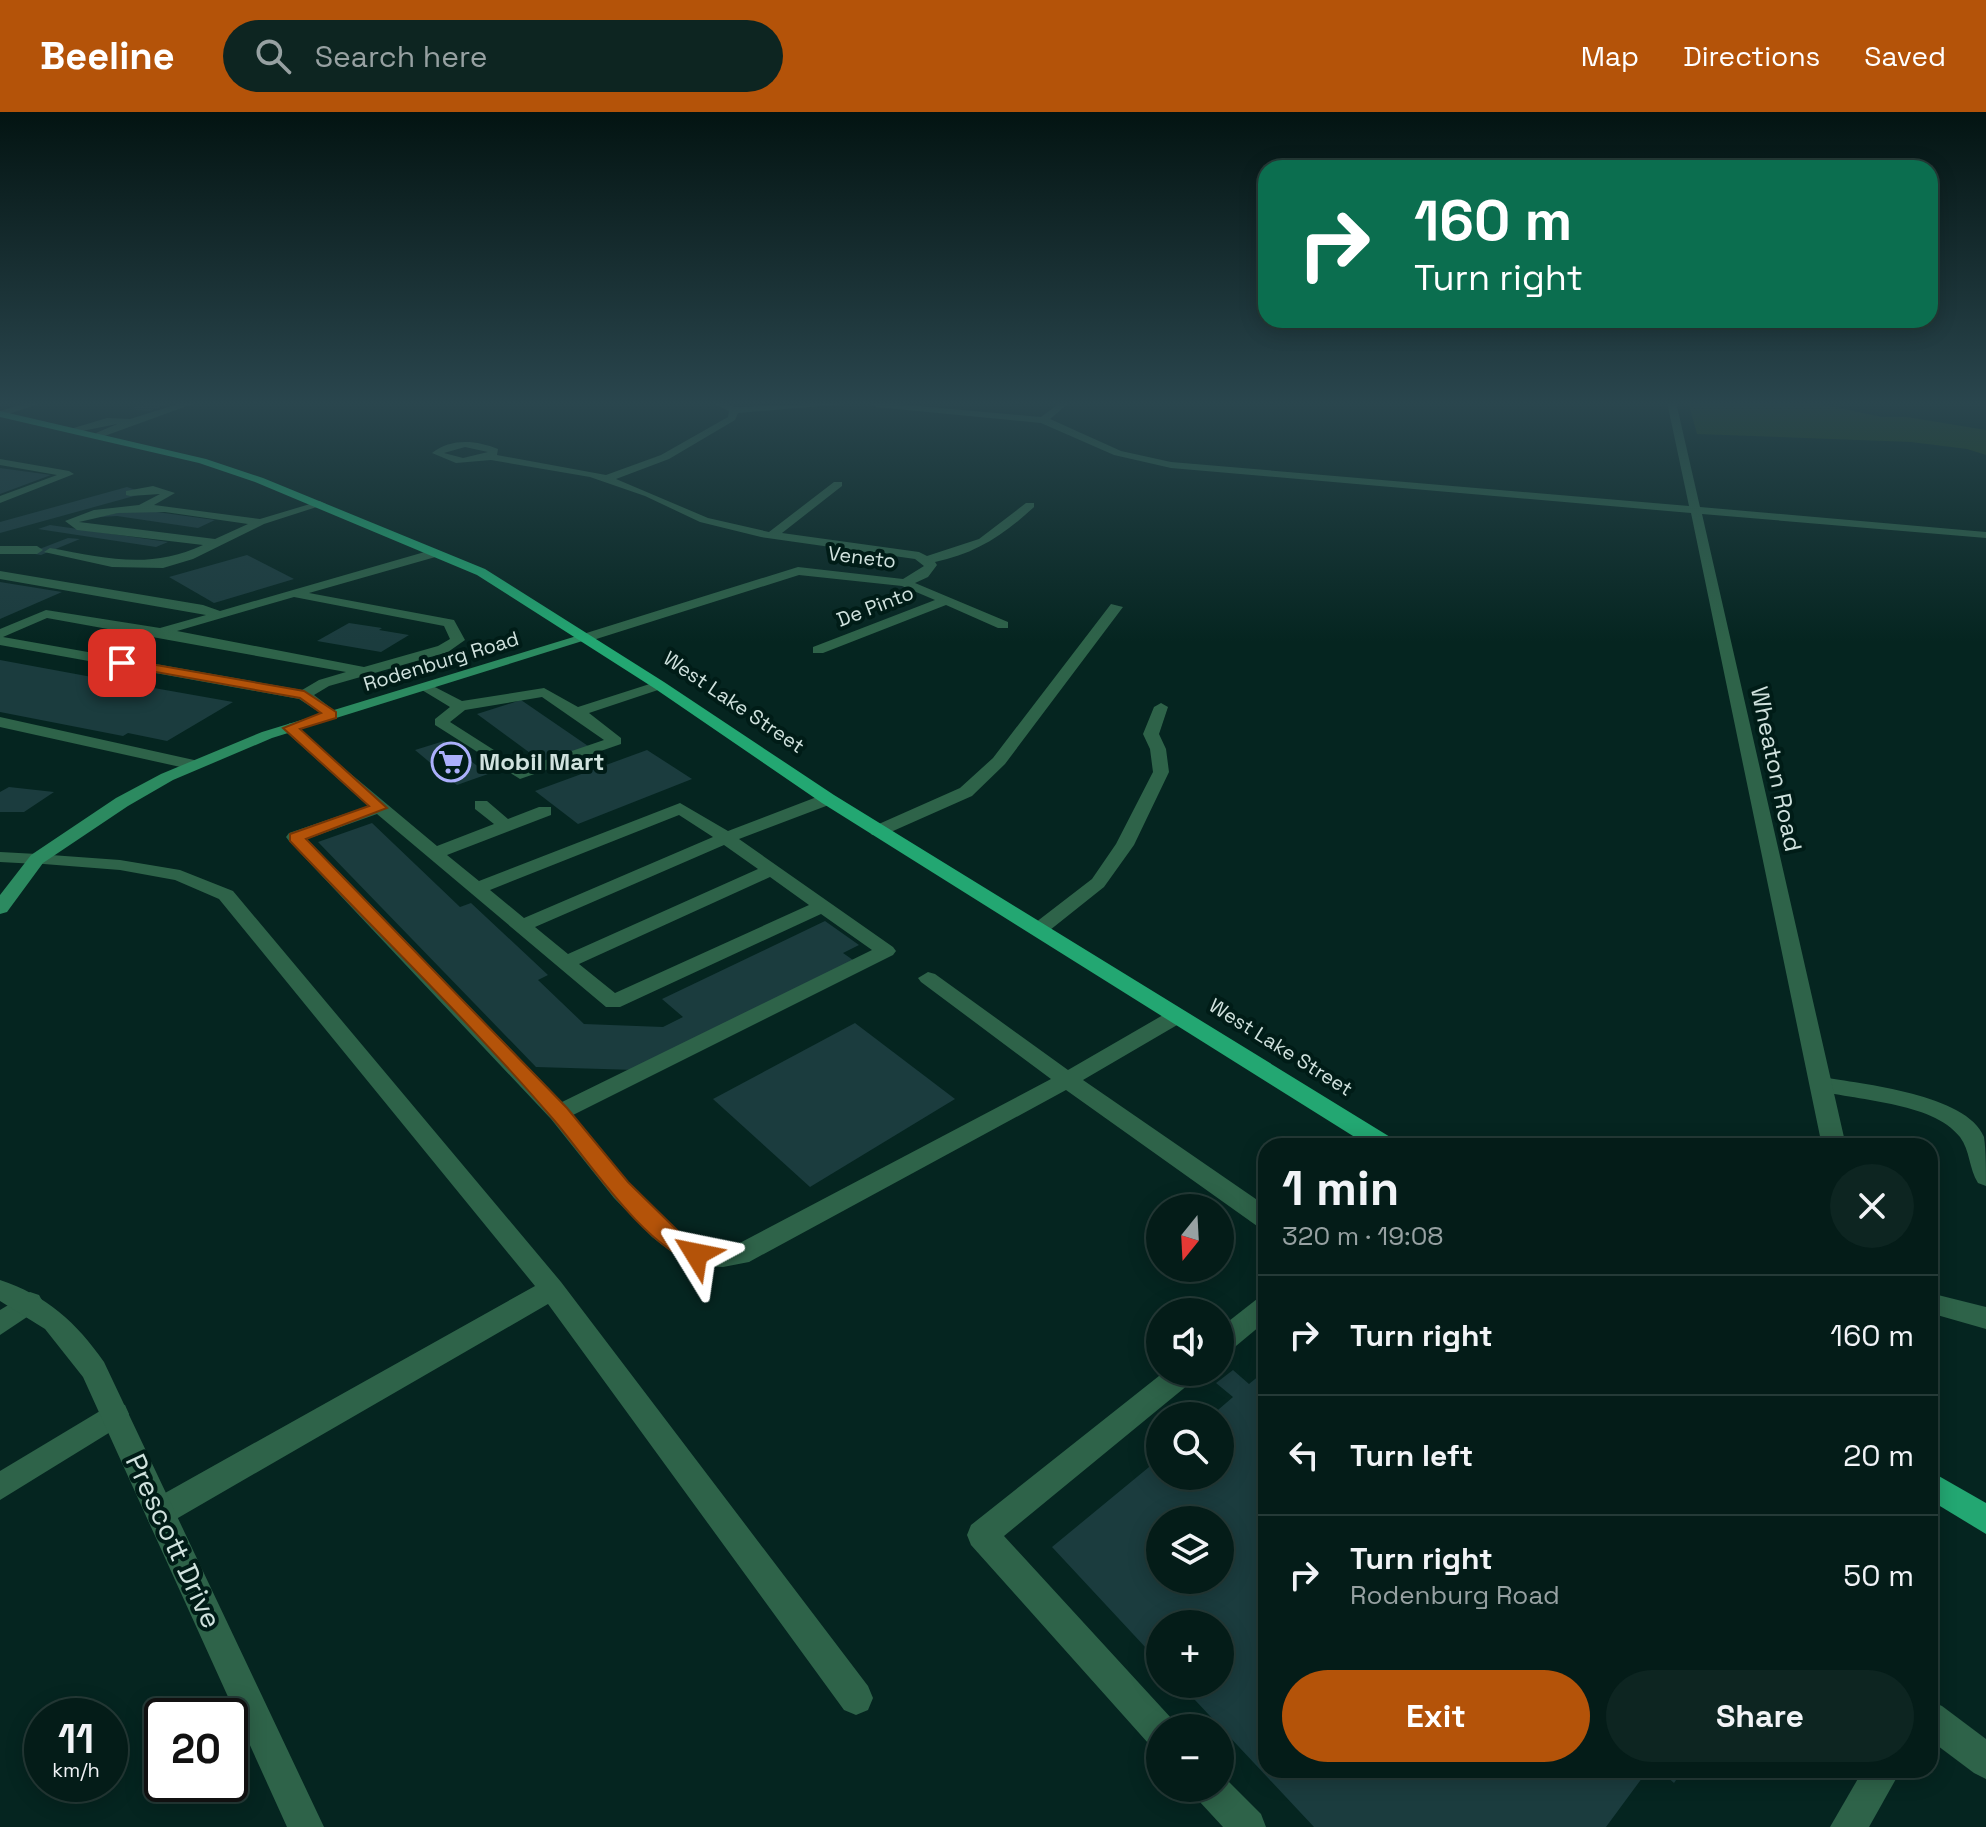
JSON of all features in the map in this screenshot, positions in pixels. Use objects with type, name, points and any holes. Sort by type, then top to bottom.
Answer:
[{"type":"main road","name":"West Lake Street","points":[[260,482],[481,572],[659,685],[878,831],[1374,1138]]},
{"type":"main road","points":[[1938,1489],[1986,1520]]},
{"type":"street","points":[[0,500],[48,482]]},
{"type":"street","name":"Veneto","points":[[615,482],[649,494],[704,520],[771,536],[908,553],[927,560],[931,565],[929,570],[905,583]]},
{"type":"street","points":[[1369,482],[1986,535]]},
{"type":"street","name":"Wheaton Road","points":[[1689,482],[1832,1138]]},
{"type":"street","points":[[771,536],[838,484]]},
{"type":"street","points":[[130,493],[153,489],[170,493],[142,506]]},
{"type":"street","points":[[0,550],[44,551],[92,559],[163,564],[260,522],[320,504]]},
{"type":"street","points":[[927,560],[961,554],[983,544],[1030,505]]},
{"type":"street","points":[[216,543],[88,529],[77,527],[71,521],[107,508],[142,506],[260,522]]},
{"type":"street","name":"Veneto","points":[[801,540],[798,571],[905,583],[1003,625]]},
{"type":"street","points":[[160,632],[435,553]]},
{"type":"street","name":"Rodenburg Road","points":[[0,908],[37,859],[122,802],[194,765],[290,728],[798,571]]},
{"type":"street","points":[[0,575],[203,609],[219,615]]},
{"type":"street","points":[[0,634],[97,591]]},
{"type":"street","points":[[292,594],[449,623],[458,640],[443,649],[324,683],[304,695]]},
{"type":"street","name":"De Pinto","points":[[818,650],[947,600]]},
{"type":"street","points":[[878,831],[966,792],[999,761],[1116,607]]},
{"type":"street","points":[[46,614],[364,671]]},
{"type":"street","points":[[0,641],[304,695],[331,715]]},
{"type":"street","points":[[581,715],[578,712],[659,685]]},
{"type":"street","points":[[424,687],[460,706]]},
{"type":"street","points":[[544,692],[615,741],[520,774],[440,722],[460,706],[544,692]]},
{"type":"street","points":[[1038,930],[1098,883],[1125,845],[1161,772],[1158,749],[1151,734],[1161,707]]},
{"type":"street","points":[[0,722],[194,765]]},
{"type":"street","points":[[290,728],[432,854],[613,1002],[823,906]]},
{"type":"street","points":[[521,926],[726,838],[828,799]]},
{"type":"street","points":[[481,805],[506,826]]},
{"type":"street","points":[[380,808],[295,837],[559,1113],[620,1187],[675,1243],[696,1254],[723,1258],[740,1255],[1067,1080],[1177,1016]]},
{"type":"street","points":[[476,889],[680,808],[886,951],[559,1113]]},
{"type":"street","points":[[432,854],[545,811]]},
{"type":"street","points":[[0,857],[120,865],[180,875],[226,895],[552,1289],[856,1698]]},
{"type":"street","points":[[565,963],[771,870]]},
{"type":"street","points":[[928,978],[1258,1213]]},
{"type":"street","points":[[1821,1084],[1909,1102],[1951,1117],[1972,1133],[1986,1177]]},
{"type":"street","points":[[160,1512],[552,1289]]},
{"type":"street","name":"Prescott Drive","points":[[0,1290],[30,1302],[69,1333],[94,1370],[306,1827]]},
{"type":"street","points":[[0,1324],[30,1302]]},
{"type":"street","points":[[1938,1305],[1986,1318]]},
{"type":"street","points":[[1234,1332],[1258,1312]]},
{"type":"street","points":[[1146,1716],[982,1535],[1167,1386]]},
{"type":"street","points":[[0,1487],[115,1414]]},
{"type":"street","points":[[1938,1724],[1986,1761]]},
{"type":"street","points":[[1848,1827],[1878,1778]]},
{"type":"street","points":[[1225,1802],[1248,1827]]},
{"type":"building","points":[[0,482],[32,482],[0,494]]},
{"type":"building","points":[[127,487],[145,493],[0,533],[0,522]]},
{"type":"building","points":[[135,509],[215,520],[198,528],[117,516],[99,517]]},
{"type":"building","points":[[50,525],[168,542],[156,547],[38,529]]},
{"type":"building","points":[[68,538],[80,539],[41,555],[29,553]]},
{"type":"building","points":[[247,555],[294,579],[214,603],[169,577]]},
{"type":"building","points":[[0,582],[62,592],[0,619]]},
{"type":"building","points":[[349,623],[409,635],[381,652],[317,641]]},
{"type":"building","points":[[0,660],[233,702],[167,741],[128,733],[123,736],[0,712]]},
{"type":"building","points":[[521,700],[591,748],[545,764],[477,714]]},
{"type":"building","name":"Mobil Mart","points":[[444,741],[488,774],[457,785],[415,750]]},
{"type":"building","points":[[647,750],[692,779],[578,824],[535,791]]},
{"type":"building","points":[[9,787],[54,792],[24,812],[0,812],[0,792]]},
{"type":"building","points":[[372,823],[460,907],[471,903],[548,975],[538,980],[584,1024],[663,1027],[683,1017],[662,999],[825,921],[859,945],[843,953],[853,960],[636,1070],[536,1067],[318,842]]},
{"type":"building","points":[[855,1023],[955,1099],[810,1187],[713,1099]]},
{"type":"building","points":[[1234,1371],[1249,1384],[1258,1377],[1258,1767],[1234,1742],[1234,1714],[1208,1714],[1193,1698],[1234,1698],[1234,1610],[1146,1610],[1146,1648],[1052,1547],[1146,1470],[1146,1490],[1234,1490],[1234,1402],[1227,1402],[1233,1397],[1220,1386],[1234,1386]]},
{"type":"building","points":[[1268,1778],[1642,1778],[1606,1827],[1314,1827]]},
{"type":"place","name":"Mobil Mart","points":[[451,762]]},
{"type":"route","points":[[122,663],[304,695],[331,715],[290,728],[380,808],[295,837],[559,1113],[620,1187],[675,1243],[696,1254]]}]
